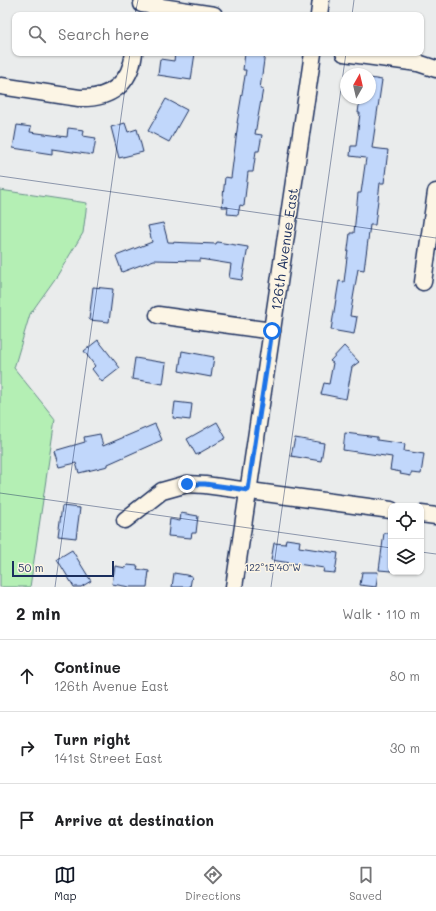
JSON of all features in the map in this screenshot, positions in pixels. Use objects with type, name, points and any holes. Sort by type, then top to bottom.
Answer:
[{"type":"street","points":[[319,12],[321,0]]},
{"type":"street","points":[[141,6],[190,12]]},
{"type":"street","points":[[1,86],[79,98],[98,97],[114,91],[119,86],[130,72],[133,56]]},
{"type":"street","name":"126th Avenue East","points":[[234,587],[313,56]]},
{"type":"street","points":[[366,56],[418,63],[436,69]]},
{"type":"street","points":[[424,282],[436,192]]},
{"type":"street","points":[[158,315],[272,331]]},
{"type":"street","points":[[125,520],[162,491],[177,485],[187,484],[205,484],[388,510]]},
{"type":"street","points":[[424,514],[436,516]]},
{"type":"green space","points":[[0,190],[87,203],[83,233],[57,276],[30,314],[14,368],[55,419],[30,587],[0,587]]},
{"type":"building","points":[[175,56],[195,56],[191,80],[158,75],[160,59],[174,61]]},
{"type":"building","points":[[245,56],[265,56],[260,89],[263,89],[255,134],[262,135],[259,151],[256,151],[253,172],[248,172],[244,206],[240,205],[238,215],[227,214],[228,207],[222,207],[225,177],[231,178],[237,123],[246,70],[243,70]]},
{"type":"building","points":[[376,79],[382,80],[372,148],[388,150],[384,183],[380,183],[375,225],[370,225],[364,270],[358,269],[350,316],[357,317],[354,334],[331,330],[339,281],[344,282],[350,233],[354,233],[358,193],[361,193],[366,158],[350,156],[351,146],[356,146],[360,113],[358,113],[359,104],[376,104]]},
{"type":"building","points":[[166,99],[187,110],[169,142],[148,131]]},
{"type":"building","points":[[125,123],[128,132],[137,129],[143,152],[119,158],[111,127]]},
{"type":"building","points":[[17,125],[31,127],[30,132],[67,137],[68,128],[84,130],[83,136],[96,138],[93,155],[52,149],[52,154],[13,148]]},
{"type":"building","points":[[163,223],[168,242],[216,244],[217,242],[248,247],[242,280],[229,278],[231,264],[200,259],[200,261],[154,260],[122,272],[116,256],[152,242],[148,226]]},
{"type":"building","points":[[93,287],[113,289],[109,322],[89,320]]},
{"type":"building","points":[[98,340],[120,368],[102,382],[92,369],[95,366],[84,351]]},
{"type":"building","points":[[344,346],[359,362],[352,367],[346,399],[321,394],[324,383],[329,384],[333,363],[330,361]]},
{"type":"building","points":[[182,351],[214,357],[211,377],[179,371]]},
{"type":"building","points":[[135,358],[166,363],[163,384],[132,379]]},
{"type":"building","points":[[175,402],[192,404],[190,420],[173,418]]},
{"type":"building","points":[[217,422],[226,438],[196,455],[187,439]]},
{"type":"building","points":[[155,424],[162,440],[108,464],[108,466],[79,473],[76,463],[59,467],[54,451],[85,442],[84,437],[100,434],[103,446]]},
{"type":"building","points":[[345,433],[377,437],[377,440],[405,444],[404,451],[424,454],[421,474],[411,473],[411,476],[390,470],[392,457],[343,450]]},
{"type":"building","points":[[295,438],[324,443],[321,461],[291,456]]},
{"type":"building","points":[[62,506],[80,508],[76,538],[58,536]]},
{"type":"building","points":[[181,513],[198,516],[196,533],[192,533],[191,538],[168,536],[170,519],[180,521]]},
{"type":"building","points":[[384,533],[388,533],[388,571],[379,570]]},
{"type":"building","points":[[286,539],[300,541],[299,547],[338,553],[335,573],[323,572],[324,568],[271,560],[274,543],[285,544]]},
{"type":"building","points":[[72,550],[91,581],[81,587],[74,587],[57,559]]},
{"type":"building","points":[[127,565],[138,566],[137,569],[149,571],[147,587],[130,587],[112,584],[115,566],[126,568]]},
{"type":"building","points":[[362,572],[378,572],[376,587],[360,585]]},
{"type":"building","points":[[174,573],[192,576],[190,587],[172,587]]},
{"type":"route","points":[[187,484],[205,484],[248,490],[272,331]]}]
